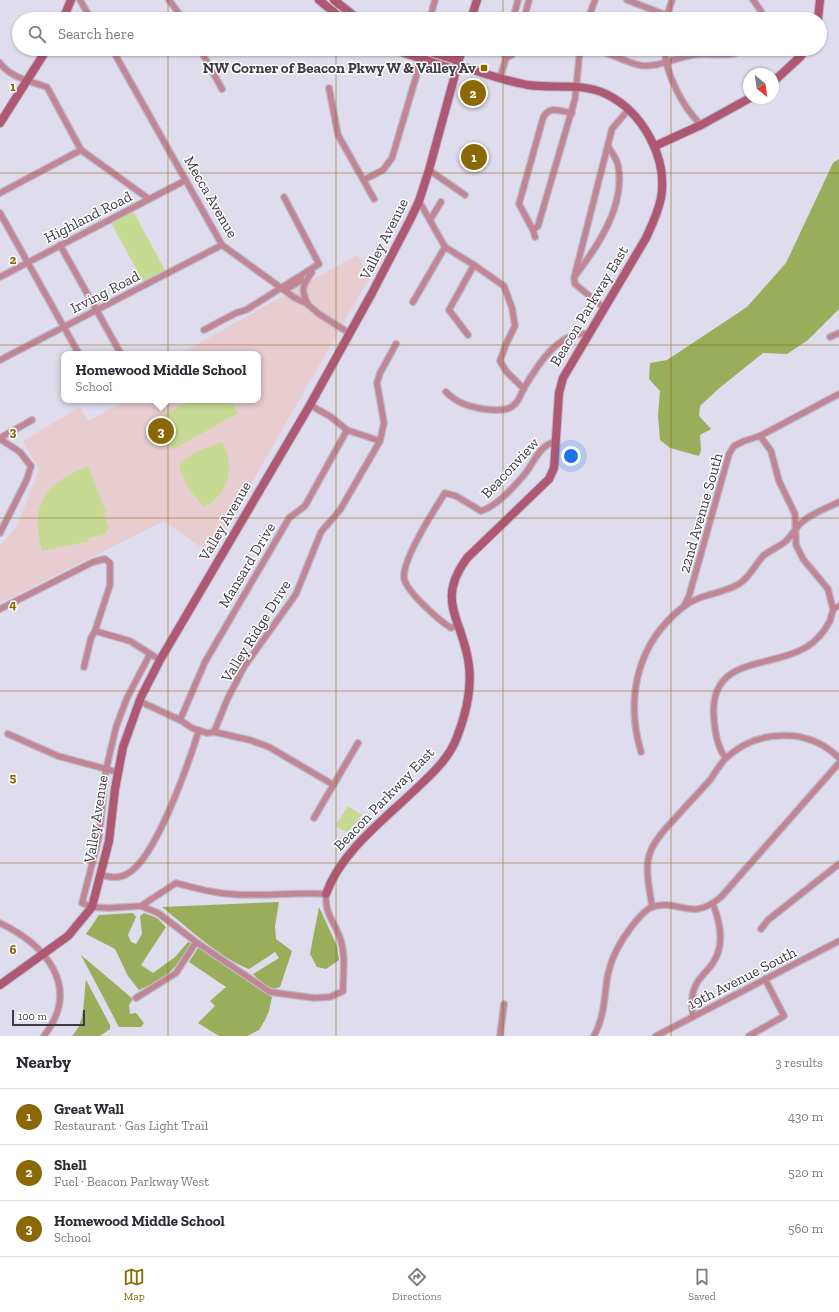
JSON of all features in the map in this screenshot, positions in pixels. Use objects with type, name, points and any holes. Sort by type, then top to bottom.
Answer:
[{"type":"main road","points":[[66,12],[71,0]]},
{"type":"main road","points":[[318,0],[333,12]]},
{"type":"main road","points":[[334,0],[349,12]]},
{"type":"main road","points":[[473,12],[477,0]]},
{"type":"main road","points":[[819,12],[820,0]]},
{"type":"main road","points":[[0,123],[43,56]]},
{"type":"main road","points":[[411,56],[419,59],[457,65]]},
{"type":"main road","points":[[437,56],[457,65]]},
{"type":"main road","name":"Valley Avenue","points":[[0,984],[68,936],[92,906],[109,841],[117,772],[123,747],[139,701],[160,660],[310,405],[372,293],[419,201],[430,170],[460,56]]},
{"type":"main road","points":[[779,76],[801,56]]},
{"type":"main road","name":"Beacon Parkway East","points":[[326,894],[331,878],[350,852],[430,776],[443,761],[456,740],[466,710],[470,682],[464,640],[452,611],[451,597],[453,584],[459,570],[467,558],[549,479],[554,468],[559,393],[562,378],[646,238],[658,214],[661,196],[662,178],[655,146],[644,127],[628,110],[606,94],[576,85],[529,85],[457,65]]},
{"type":"main road","points":[[655,146],[701,125],[743,102]]},
{"type":"street","points":[[80,0],[87,12]]},
{"type":"street","points":[[170,0],[178,12]]},
{"type":"street","points":[[432,12],[436,0]]},
{"type":"street","points":[[515,12],[518,0]]},
{"type":"street","points":[[526,12],[529,0]]},
{"type":"street","points":[[591,12],[595,0]]},
{"type":"street","points":[[627,0],[655,12]]},
{"type":"street","points":[[668,12],[672,0]]},
{"type":"street","points":[[753,0],[761,12]]},
{"type":"street","name":"Mecca Avenue","points":[[116,56],[222,246],[290,295],[310,306],[349,333]]},
{"type":"street","points":[[204,56],[222,89]]},
{"type":"street","points":[[364,180],[383,170],[392,158],[416,77],[420,56]]},
{"type":"street","points":[[500,78],[506,58],[509,56]]},
{"type":"street","points":[[533,230],[538,226],[576,99],[579,56]]},
{"type":"street","points":[[618,56],[640,65],[665,62],[689,56]]},
{"type":"street","points":[[665,56],[665,62],[675,87],[701,125]]},
{"type":"street","points":[[0,63],[3,68],[28,81],[47,87],[81,150],[149,199]]},
{"type":"street","points":[[329,88],[338,135],[374,199]]},
{"type":"street","points":[[535,237],[533,230],[519,204],[543,118],[546,111],[551,109],[572,113]]},
{"type":"street","points":[[604,308],[575,284],[574,278],[612,129],[628,110]]},
{"type":"street","points":[[574,278],[591,255],[610,222],[618,194],[618,163],[608,146]]},
{"type":"street","points":[[0,193],[81,150]]},
{"type":"street","points":[[430,170],[465,195]]},
{"type":"street","name":"Highland Road","points":[[0,276],[186,180]]},
{"type":"street","points":[[204,330],[236,313],[246,310],[282,288],[287,289],[318,267],[319,262],[284,197]]},
{"type":"street","points":[[419,201],[445,248],[474,265],[504,286],[512,308],[515,326],[500,361],[506,371],[524,389]]},
{"type":"street","points":[[430,220],[441,202]]},
{"type":"street","points":[[0,213],[78,351]]},
{"type":"street","points":[[60,245],[119,351]]},
{"type":"street","name":"Irving Road","points":[[0,360],[222,246]]},
{"type":"street","points":[[413,302],[445,248]]},
{"type":"street","points":[[468,336],[449,310],[474,265]]},
{"type":"street","points":[[310,306],[304,295],[303,288],[306,279],[311,272]]},
{"type":"street","points":[[830,337],[839,332]]},
{"type":"street","points":[[446,392],[455,401],[465,406],[496,411],[509,408],[519,400],[524,389],[558,343],[576,335],[588,334]]},
{"type":"street","name":"Valley Ridge Drive","points":[[214,732],[244,667],[296,594],[322,532],[340,510],[380,441],[384,423],[377,383],[380,373],[396,344]]},
{"type":"street","name":"22nd Avenue South","points":[[683,607],[689,596],[729,454],[734,446],[760,436],[839,394]]},
{"type":"street","points":[[310,405],[331,417],[347,430],[380,441]]},
{"type":"street","points":[[0,532],[27,479],[30,466],[20,452],[0,438],[32,420]]},
{"type":"street","name":"Mansard Drive","points":[[180,720],[205,662],[222,631],[289,518],[305,506],[347,430]]},
{"type":"street","points":[[726,758],[721,753],[716,736],[713,710],[714,696],[720,684],[729,674],[740,667],[795,654],[810,645],[825,628],[836,608],[828,589],[801,555],[796,545],[796,519],[792,507],[779,481],[771,451],[760,436]]},
{"type":"street","name":"Beaconview","points":[[458,625],[451,628],[441,621],[410,590],[404,579],[405,564],[445,493],[456,496],[482,512],[491,508],[524,476],[540,450],[547,444],[555,442]]},
{"type":"street","points":[[642,752],[636,736],[633,713],[634,692],[638,672],[650,645],[658,633],[683,607],[695,600],[739,584],[750,574],[763,557],[786,540],[809,517],[839,502]]},
{"type":"street","points":[[0,609],[93,562],[105,559],[110,563],[110,585],[95,631],[91,638],[84,668]]},
{"type":"street","points":[[95,631],[130,641],[160,660]]},
{"type":"street","points":[[142,906],[176,883],[197,889],[230,894],[326,894],[325,907],[339,936],[344,952],[343,991],[330,997],[314,998],[270,992],[196,942],[158,913],[142,906],[109,908],[82,903],[99,837],[106,770],[116,727],[127,698],[150,654]]},
{"type":"street","points":[[139,701],[207,733],[214,732],[250,740],[269,748],[332,784]]},
{"type":"street","points":[[100,875],[114,878],[122,876],[131,872],[143,857],[172,804],[199,730]]},
{"type":"street","points":[[8,734],[58,756],[117,772]]},
{"type":"street","points":[[652,907],[648,868],[650,851],[726,758],[749,743],[768,736],[784,735],[803,737],[821,744],[839,758]]},
{"type":"street","points":[[314,818],[332,784],[358,743]]},
{"type":"street","points":[[594,1036],[604,1012],[609,973],[617,949],[635,922],[644,912],[652,907],[668,905],[689,910],[702,909],[713,904],[721,897],[839,763]]},
{"type":"street","points":[[761,929],[768,920],[839,864]]},
{"type":"street","points":[[693,1017],[691,1001],[694,987],[714,962],[719,951],[719,921],[713,904]]},
{"type":"street","points":[[0,922],[29,939],[44,953],[54,969],[60,990],[59,1008],[53,1024],[44,1036]]},
{"type":"street","name":"19th Avenue South","points":[[656,1036],[839,941]]},
{"type":"street","points":[[136,998],[176,973],[196,942]]},
{"type":"street","points":[[749,1036],[784,1016],[765,979]]},
{"type":"street","points":[[500,1036],[504,1004]]},
{"type":"shaded area","points":[[357,255],[370,277],[211,554],[164,521],[0,603],[0,546],[17,526],[39,469],[23,441],[80,407],[88,421],[121,403],[261,403],[261,351],[184,351]]},
{"type":"green space","points":[[839,159],[839,309],[808,340],[787,354],[763,353],[717,390],[700,406],[699,416],[711,429],[700,435],[701,450],[699,456],[670,448],[660,440],[658,415],[660,391],[649,379],[650,363],[667,360],[747,307],[786,263],[833,163]]},
{"type":"green space","points":[[133,211],[166,272],[144,283],[111,223]]},
{"type":"green space","points":[[186,403],[233,403],[238,413],[172,450],[155,420]]},
{"type":"green space","points":[[222,442],[229,460],[228,479],[219,495],[204,507],[184,483],[186,482],[179,468],[180,463],[193,453]]},
{"type":"green space","points":[[88,466],[106,512],[103,513],[109,528],[105,534],[89,538],[89,541],[42,551],[38,535],[38,521],[40,508],[44,498],[51,488],[61,480]]},
{"type":"green space","points":[[348,806],[362,815],[347,832],[335,826]]},
{"type":"green space","points":[[279,902],[275,926],[276,939],[292,951],[280,987],[274,989],[263,984],[253,974],[279,958],[275,952],[249,969],[215,950],[162,907]]},
{"type":"green space","points":[[319,907],[337,946],[339,960],[326,969],[317,967],[310,954]]},
{"type":"green space","points":[[133,913],[136,917],[128,935],[131,942],[136,944],[142,934],[140,916],[144,913],[157,918],[166,927],[141,965],[153,973],[175,957],[188,942],[192,944],[170,972],[149,986],[139,990],[128,976],[115,949],[86,934],[99,915]]},
{"type":"green space","points":[[198,948],[215,957],[272,997],[269,1011],[259,1030],[247,1036],[219,1036],[198,1023],[215,1006],[210,1001],[226,987],[189,962]]},
{"type":"green space","points":[[81,955],[133,999],[129,1005],[130,1014],[136,1013],[144,1023],[141,1027],[119,1027]]},
{"type":"green space","points":[[86,980],[110,1025],[110,1029],[100,1036],[72,1036],[80,1024],[82,1017]]},
{"type":"place","name":"NW Corner of Beacon Pkwy W & Valley Av","points":[[484,68]]},
{"type":"place","name":"Shell","points":[[473,93]]},
{"type":"place","name":"Great Wall","points":[[474,157]]},
{"type":"place","name":"Homewood Middle School","points":[[161,431]]}]
